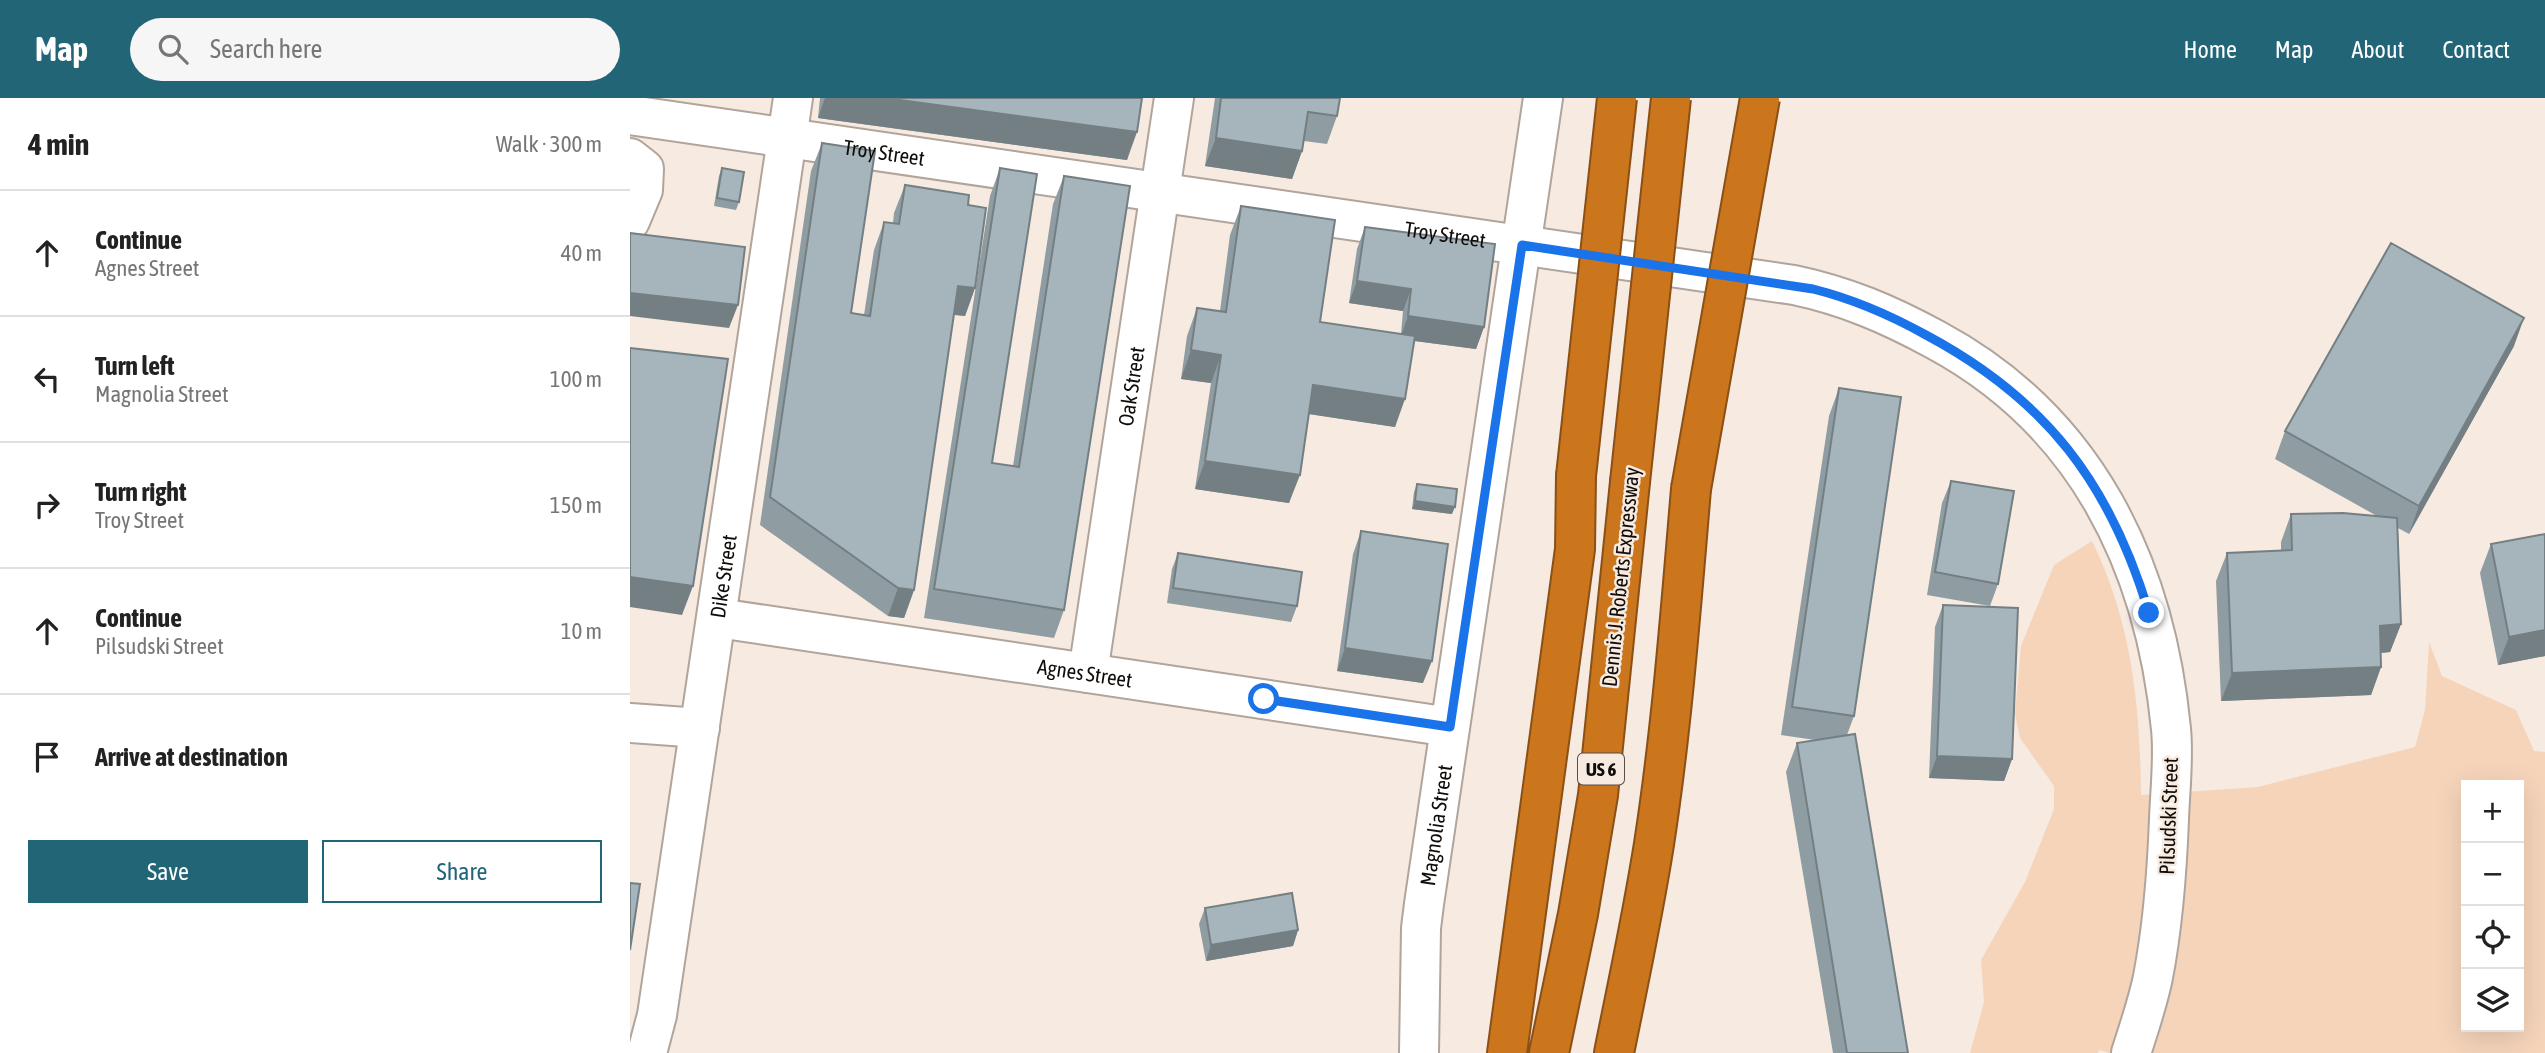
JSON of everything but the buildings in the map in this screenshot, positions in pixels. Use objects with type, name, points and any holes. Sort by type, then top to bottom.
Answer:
[{"type":"highway","points":[[1507,1053],[1575,549],[1576,476],[1617,98]]},
{"type":"highway","name":"Dennis J. Roberts Expressway","points":[[1549,1053],[1578,914],[1598,795],[1671,98]]},
{"type":"highway","points":[[1614,1053],[1644,902],[1663,770],[1732,98]]},
{"type":"highway","points":[[1691,489],[1760,98]]},
{"type":"highway","points":[[1634,1053],[1644,902]]},
{"type":"street","name":"Dike Street","points":[[647,1053],[657,1015],[718,618],[740,362],[793,98]]},
{"type":"street","name":"Oak Street","points":[[1087,673],[1174,98]]},
{"type":"street","name":"Magnolia Street","points":[[1419,1053],[1421,928],[1543,98]]},
{"type":"street","name":"Troy Street","points":[[630,115],[1813,289],[1860,302],[1954,350],[2017,394],[2061,439],[2083,468],[2105,505],[2139,578]]},
{"type":"street","points":[[630,158],[644,169],[643,190],[630,220]]},
{"type":"street","name":"Pilsudski Street","points":[[2132,1053],[2153,977],[2167,878],[2171,732],[2165,682],[2139,578]]},
{"type":"street","name":"Agnes Street","points":[[718,618],[1450,727]]},
{"type":"street","points":[[630,723],[699,728]]},
{"type":"shaded area","points":[[2092,541],[2116,603],[2131,665],[2139,729],[2141,795],[2258,787],[2415,747],[2425,710],[2429,642],[2442,676],[2516,710],[2534,751],[2545,752],[2545,1053],[2109,1053],[2099,1050],[2098,1053],[1970,1053],[1984,1002],[1981,960],[2025,882],[2054,809],[2054,786],[2020,738],[2015,714],[2021,646],[2054,565]]},
{"type":"route","points":[[1264,699],[1450,727],[1522,245],[1794,285],[1838,295],[1892,317],[1954,350],[2017,394],[2061,439],[2083,468],[2125,545],[2139,578],[2149,613]]}]
